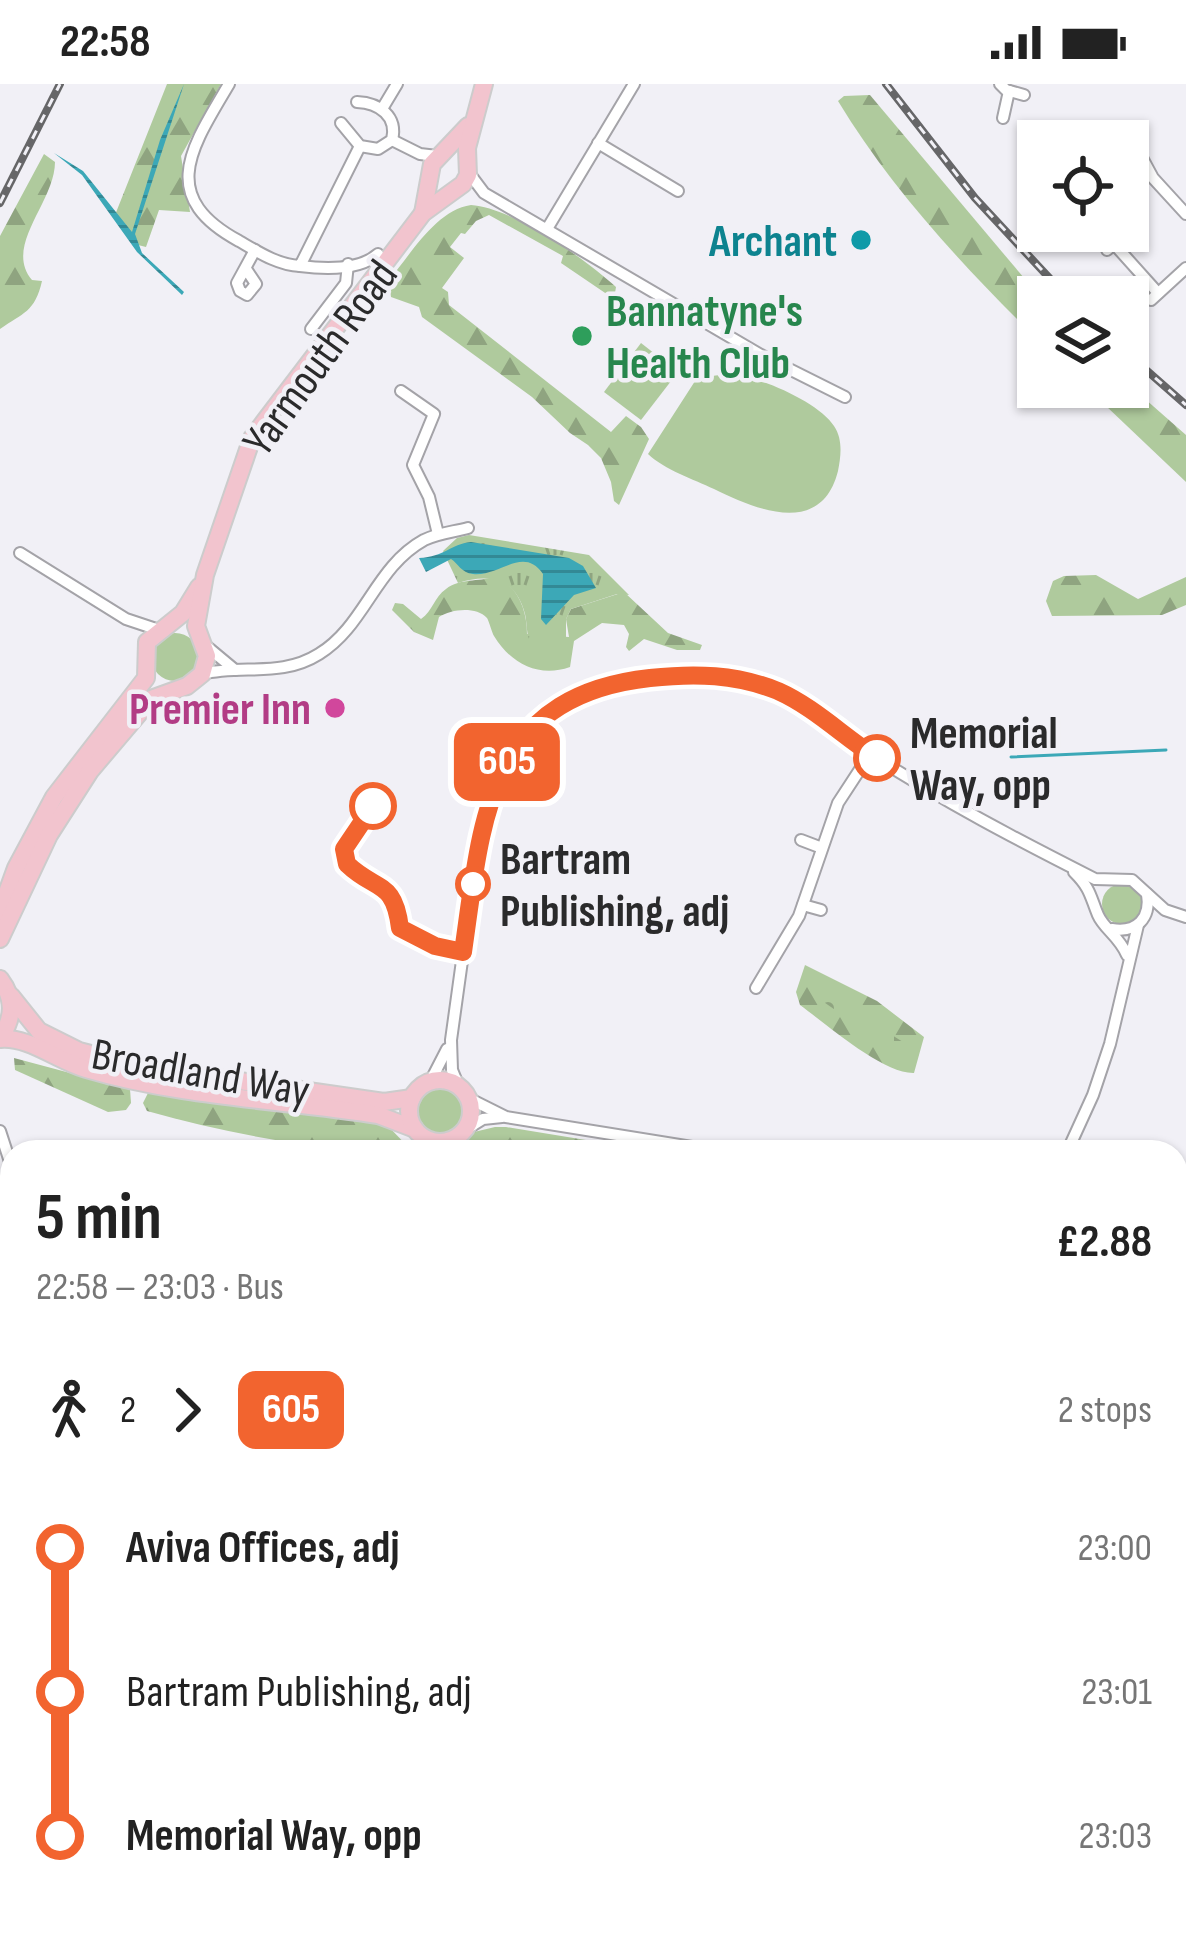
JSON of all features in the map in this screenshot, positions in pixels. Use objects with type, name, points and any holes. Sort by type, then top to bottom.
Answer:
[{"type":"highway","name":"Yarmouth Road","points":[[202,674],[207,656],[201,638],[206,575],[256,431],[422,213],[466,180],[484,84]]},
{"type":"highway","name":"Yarmouth Road","points":[[422,213],[440,155],[475,115]]},
{"type":"highway","points":[[440,155],[455,154],[466,166]]},
{"type":"highway","points":[[430,178],[439,190],[454,190]]},
{"type":"highway","name":"Yarmouth Road","points":[[0,912],[16,868],[54,797],[143,682],[147,642],[183,613],[206,575]]},
{"type":"highway","points":[[165,627],[201,638]]},
{"type":"highway","points":[[146,661],[158,683],[172,689]]},
{"type":"highway","points":[[0,939],[74,793],[144,705],[202,674]]},
{"type":"highway","points":[[0,896],[16,868]]},
{"type":"highway","points":[[0,979],[11,996],[10,1019],[0,1039]]},
{"type":"highway","name":"Broadland Way","points":[[11,996],[28,1021],[46,1036],[107,1059],[384,1102],[412,1098]]},
{"type":"highway","name":"Broadland Way","points":[[0,1039],[18,1039],[69,1063],[131,1080],[378,1115],[424,1139]]},
{"type":"highway","points":[[424,1139],[409,1113],[412,1098],[430,1082],[445,1081],[464,1092],[471,1116],[455,1140]]},
{"type":"street","points":[[229,84],[191,148],[189,172],[198,212],[218,230],[261,253],[304,267],[335,269],[369,262],[378,254]]},
{"type":"street","points":[[382,109],[397,84]]},
{"type":"street","points":[[547,229],[634,84]]},
{"type":"street","points":[[1003,118],[1004,88],[1024,94]]},
{"type":"street","points":[[357,102],[382,109],[393,124],[392,140]]},
{"type":"street","points":[[341,123],[360,146],[378,148],[392,140]]},
{"type":"street","points":[[392,140],[411,151],[440,155]]},
{"type":"street","points":[[598,143],[678,191]]},
{"type":"street","points":[[304,267],[360,146]]},
{"type":"street","points":[[411,151],[430,178]]},
{"type":"street","points":[[466,166],[484,193]]},
{"type":"street","points":[[1149,170],[1153,178],[1178,195],[1186,214]]},
{"type":"street","points":[[454,190],[484,193],[761,355],[845,397]]},
{"type":"street","points":[[1120,252],[1155,297],[1186,268]]},
{"type":"street","points":[[246,269],[261,253]]},
{"type":"street","points":[[311,329],[346,284],[348,264]]},
{"type":"street","points":[[401,391],[434,414],[413,465],[429,497],[438,533]]},
{"type":"street","points":[[202,674],[281,669],[317,656],[353,625],[391,566],[414,546],[438,533],[468,528]]},
{"type":"street","points":[[20,553],[126,619],[165,627]]},
{"type":"street","points":[[126,619],[146,661]]},
{"type":"street","points":[[201,638],[235,670]]},
{"type":"street","points":[[506,1117],[464,1092],[452,1070],[451,1040],[487,805],[516,747],[583,693],[615,683],[681,675],[722,676],[778,692],[870,754],[1068,866],[1095,879],[1128,878],[1165,910],[1186,917]]},
{"type":"street","points":[[756,988],[803,905],[838,803],[870,754]]},
{"type":"street","points":[[801,840],[822,848]]},
{"type":"street","points":[[1068,866],[1095,898],[1099,917],[1112,929],[1128,958]]},
{"type":"street","points":[[1095,898],[1110,881]]},
{"type":"street","points":[[1072,1140],[1110,1044],[1147,894]]},
{"type":"street","points":[[803,905],[821,910]]},
{"type":"street","points":[[1112,929],[1129,930],[1165,910]]},
{"type":"street","points":[[430,1082],[451,1040]]},
{"type":"street","points":[[455,1140],[483,1119],[506,1117],[649,1140]]},
{"type":"green space","points":[[167,84],[221,84],[181,156],[190,212],[159,210],[146,247],[134,244],[115,215]]},
{"type":"green space","points":[[870,95],[1022,276],[1017,276],[1017,319],[930,226],[881,165],[838,101],[844,96]]},
{"type":"green space","points":[[44,154],[55,162],[53,177],[23,253],[32,280],[42,281],[32,306],[0,329],[0,236]]},
{"type":"green space","points":[[471,205],[527,225],[616,287],[614,299],[561,263],[563,256],[489,215],[461,233],[450,247],[464,258],[442,288],[448,292],[449,305],[611,432],[626,416],[641,427],[649,439],[619,505],[601,458],[588,445],[532,397],[422,317],[419,307],[391,297],[389,280],[425,235],[447,215]]},
{"type":"green space","points":[[641,343],[678,372],[641,420],[604,392]]},
{"type":"green space","points":[[727,374],[785,391],[815,408],[834,426],[840,442],[838,471],[817,505],[785,513],[767,510],[680,474],[648,454],[697,378]]},
{"type":"green space","points":[[1149,402],[1186,435],[1186,482],[1108,408],[1149,408]]},
{"type":"green space","points":[[469,535],[589,555],[629,595],[617,594],[571,609],[566,641],[553,651],[536,650],[528,637],[521,602],[508,586],[490,579],[458,583],[443,551],[457,538]]},
{"type":"green space","points":[[1096,575],[1138,599],[1186,577],[1186,605],[1162,615],[1052,616],[1046,601],[1053,581]]},
{"type":"green space","points":[[494,577],[520,600],[527,634],[569,637],[566,619],[571,609],[624,592],[668,633],[702,645],[700,650],[677,650],[644,639],[629,651],[624,625],[602,623],[574,641],[570,667],[547,671],[517,661],[494,636],[487,618],[477,612],[457,611],[439,617],[433,640],[414,632],[392,610],[395,603],[403,604],[421,619],[451,586]]},
{"type":"green space","points":[[175,633],[192,640],[199,657],[192,674],[175,681],[158,674],[151,657],[158,640]]},
{"type":"green space","points":[[1122,884],[1136,890],[1142,904],[1136,918],[1122,924],[1108,918],[1102,904],[1108,890]]},
{"type":"green space","points":[[805,965],[877,1001],[924,1037],[914,1073],[871,1057],[800,1005],[796,992]]},
{"type":"green space","points":[[820,990],[911,1047],[905,1058],[815,996]]},
{"type":"green space","points":[[14,1058],[130,1089],[131,1103],[126,1110],[108,1112],[15,1070]]},
{"type":"green space","points":[[440,1088],[457,1094],[463,1111],[457,1128],[440,1134],[423,1128],[417,1111],[423,1094]]},
{"type":"green space","points":[[148,1093],[366,1121],[388,1126],[401,1140],[279,1140],[212,1128],[147,1111],[143,1103]]},
{"type":"green space","points":[[506,1127],[586,1140],[467,1140],[474,1132]]},
{"type":"water","points":[[184,84],[135,234],[142,253],[182,295],[137,252],[82,175],[54,153],[83,171],[132,232],[160,140]]},
{"type":"water","points":[[471,542],[569,558],[583,566],[596,588],[574,595],[546,625],[541,619],[543,574],[535,566],[519,562],[473,574],[451,559],[426,572],[419,558]]},
{"type":"waterway","points":[[1011,757],[1166,750]]},
{"type":"railway","points":[[0,203],[60,84]]},
{"type":"railway","points":[[886,84],[975,198],[1047,276]]},
{"type":"railway","points":[[1149,372],[1186,405]]},
{"type":"bus line","name":"605","points":[[373,806],[344,849],[347,864],[390,892],[399,908],[400,928],[435,946],[463,952],[482,824],[499,775],[535,727],[583,693],[646,678],[705,674],[749,681],[796,701],[877,758]]},
{"type":"place","name":"Archant","points":[[861,240]]},
{"type":"place","name":"Bannatyne's Health Club","points":[[582,336]]},
{"type":"place","name":"Premier Inn","points":[[335,708]]},
{"type":"place","name":"Memorial Way, opp","points":[[877,758]]},
{"type":"place","name":"Bartram Publishing, adj","points":[[473,884]]}]
